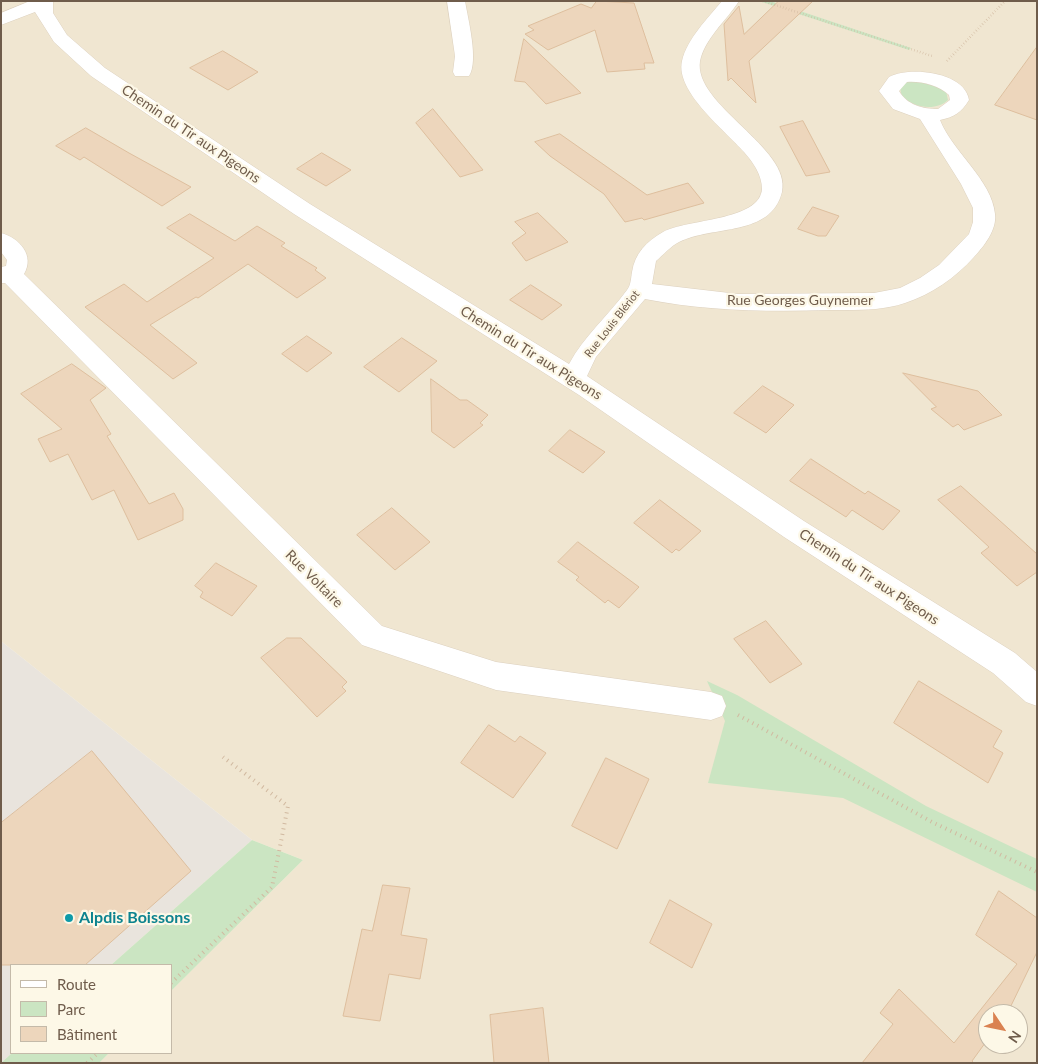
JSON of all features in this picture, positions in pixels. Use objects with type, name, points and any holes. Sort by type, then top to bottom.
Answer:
[{"type":"street","points":[[456,1],[464,56],[462,72]]},
{"type":"street","name":"Rue Louis Blériot","points":[[565,373],[588,352],[640,290],[645,258],[670,237],[707,226],[740,221],[763,210],[772,189],[768,174],[755,151],[726,123],[693,82],[690,64],[700,42],[731,1]]},
{"type":"street","points":[[2,19],[45,5]]},
{"type":"street","name":"Chemin du Tir aux Pigeons","points":[[45,5],[60,38],[98,72],[302,209],[565,373],[794,529],[1004,664],[1037,692]]},
{"type":"street","points":[[941,73],[954,89],[958,102],[948,112],[928,114],[916,113],[897,104],[889,91],[896,80],[904,77],[941,73]]},
{"type":"street","name":"Rue Georges Guynemer","points":[[640,290],[679,298],[802,303],[876,301],[912,292],[937,279],[956,262],[981,234],[986,215],[974,187],[932,125],[928,114]]},
{"type":"street","points":[[1,240],[16,254],[20,261],[18,268],[6,275]]},
{"type":"street","name":"Rue Voltaire","points":[[6,275],[372,636],[496,676],[711,706]]},
{"type":"path","points":[[763,1],[948,61],[1005,1]]},
{"type":"path","points":[[711,706],[737,715],[932,822],[1037,872]]},
{"type":"path","points":[[172,982],[272,887],[288,806],[223,757]]},
{"type":"path","points":[[87,1063],[97,1054]]},
{"type":"shaded area","points":[[1,1],[1037,1],[1037,1063],[99,1063],[108,1054],[172,1054],[172,990],[303,860],[252,840],[1,641]]},
{"type":"shaded area","points":[[1,641],[252,840],[112,964],[10,964],[11,1054],[1,1063]]},
{"type":"green space","points":[[759,1],[770,1],[911,48],[909,50]]},
{"type":"green space","points":[[921,80],[946,91],[948,100],[937,106],[925,107],[918,106],[902,97],[900,88],[907,81]]},
{"type":"green space","points":[[707,681],[737,695],[926,806],[1037,859],[1037,892],[843,798],[708,783],[725,721]]},
{"type":"green space","points":[[252,840],[303,860],[172,990],[172,964],[112,964]]},
{"type":"green space","points":[[11,1054],[108,1054],[99,1063],[1,1063]]},
{"type":"building","points":[[597,1],[634,3],[654,63],[644,63],[645,69],[607,72],[595,30],[548,50],[525,34],[534,30],[528,26],[581,4],[591,8]]},
{"type":"building","points":[[779,1],[813,1],[749,61],[756,103],[731,78],[728,81],[724,24],[739,6],[744,34]]},
{"type":"building","points":[[524,39],[581,93],[546,104],[525,82],[515,81]]},
{"type":"building","points":[[1037,47],[1037,120],[995,105]]},
{"type":"building","points":[[223,51],[258,72],[228,90],[190,68]]},
{"type":"building","points":[[433,109],[483,170],[460,177],[416,123]]},
{"type":"building","points":[[803,121],[830,172],[806,176],[780,127]]},
{"type":"building","points":[[86,128],[191,187],[162,206],[84,157],[80,160],[56,146]]},
{"type":"building","points":[[560,134],[647,195],[688,183],[704,203],[644,220],[642,218],[625,222],[604,194],[550,156],[535,142]]},
{"type":"building","points":[[322,153],[351,170],[326,186],[297,169]]},
{"type":"building","points":[[813,207],[839,216],[826,236],[818,236],[798,229]]},
{"type":"building","points":[[538,213],[568,242],[526,261],[512,243],[526,233],[515,222]]},
{"type":"building","points":[[190,214],[235,241],[257,226],[285,243],[281,246],[317,268],[315,270],[326,278],[297,298],[248,264],[198,298],[196,297],[150,325],[197,363],[173,379],[85,307],[124,284],[147,302],[214,258],[167,228]]},
{"type":"building","points":[[531,285],[562,305],[542,320],[510,300]]},
{"type":"building","points":[[307,336],[332,353],[307,372],[282,354]]},
{"type":"building","points":[[402,338],[437,361],[399,392],[364,367]]},
{"type":"building","points":[[72,364],[106,388],[90,400],[111,434],[107,436],[149,504],[174,493],[183,509],[183,520],[138,540],[114,490],[92,500],[68,454],[50,462],[38,439],[62,429],[21,394]]},
{"type":"building","points":[[903,373],[978,391],[1002,415],[964,430],[958,424],[953,427],[931,409],[936,407]]},
{"type":"building","points":[[431,379],[460,400],[467,400],[488,415],[480,423],[483,425],[454,448],[432,432]]},
{"type":"building","points":[[763,386],[794,405],[766,433],[734,413]]},
{"type":"building","points":[[570,430],[605,452],[583,473],[549,451]]},
{"type":"building","points":[[811,459],[865,494],[868,491],[900,511],[883,530],[852,510],[846,517],[790,481]]},
{"type":"building","points":[[961,486],[1037,554],[1037,572],[1017,586],[981,553],[989,547],[938,500]]},
{"type":"building","points":[[660,500],[701,531],[679,551],[676,549],[672,553],[634,523]]},
{"type":"building","points":[[392,508],[430,542],[395,570],[357,535]]},
{"type":"building","points":[[578,542],[639,587],[619,608],[608,600],[605,603],[576,580],[579,577],[558,562]]},
{"type":"building","points":[[216,563],[257,586],[232,616],[200,597],[203,592],[195,586]]},
{"type":"building","points":[[766,621],[802,664],[770,683],[734,639]]},
{"type":"building","points":[[287,638],[301,638],[347,682],[342,687],[346,691],[317,717],[261,658]]},
{"type":"building","points":[[919,681],[1002,731],[993,747],[1003,753],[988,783],[894,723]]},
{"type":"building","points":[[489,725],[515,742],[520,736],[546,753],[513,798],[461,763]]},
{"type":"building","name":"Alpdis Boissons","points":[[92,751],[191,871],[86,964],[1,965],[1,823]]},
{"type":"building","points":[[606,758],[649,779],[617,849],[572,826]]},
{"type":"building","points":[[383,885],[410,888],[401,935],[427,939],[420,979],[389,974],[380,1021],[343,1016],[362,929],[372,931]]},
{"type":"building","points":[[999,891],[1037,918],[1037,952],[1012,1004],[985,1004],[1017,964],[976,935]]},
{"type":"building","points":[[670,900],[712,924],[692,968],[650,943]]},
{"type":"building","points":[[899,989],[954,1043],[978,1013],[978,1053],[972,1061],[974,1063],[862,1063],[893,1024],[880,1013]]},
{"type":"building","points":[[543,1008],[549,1063],[494,1063],[490,1015]]},
{"type":"place","name":"Alpdis Boissons","points":[[69,918]]}]
